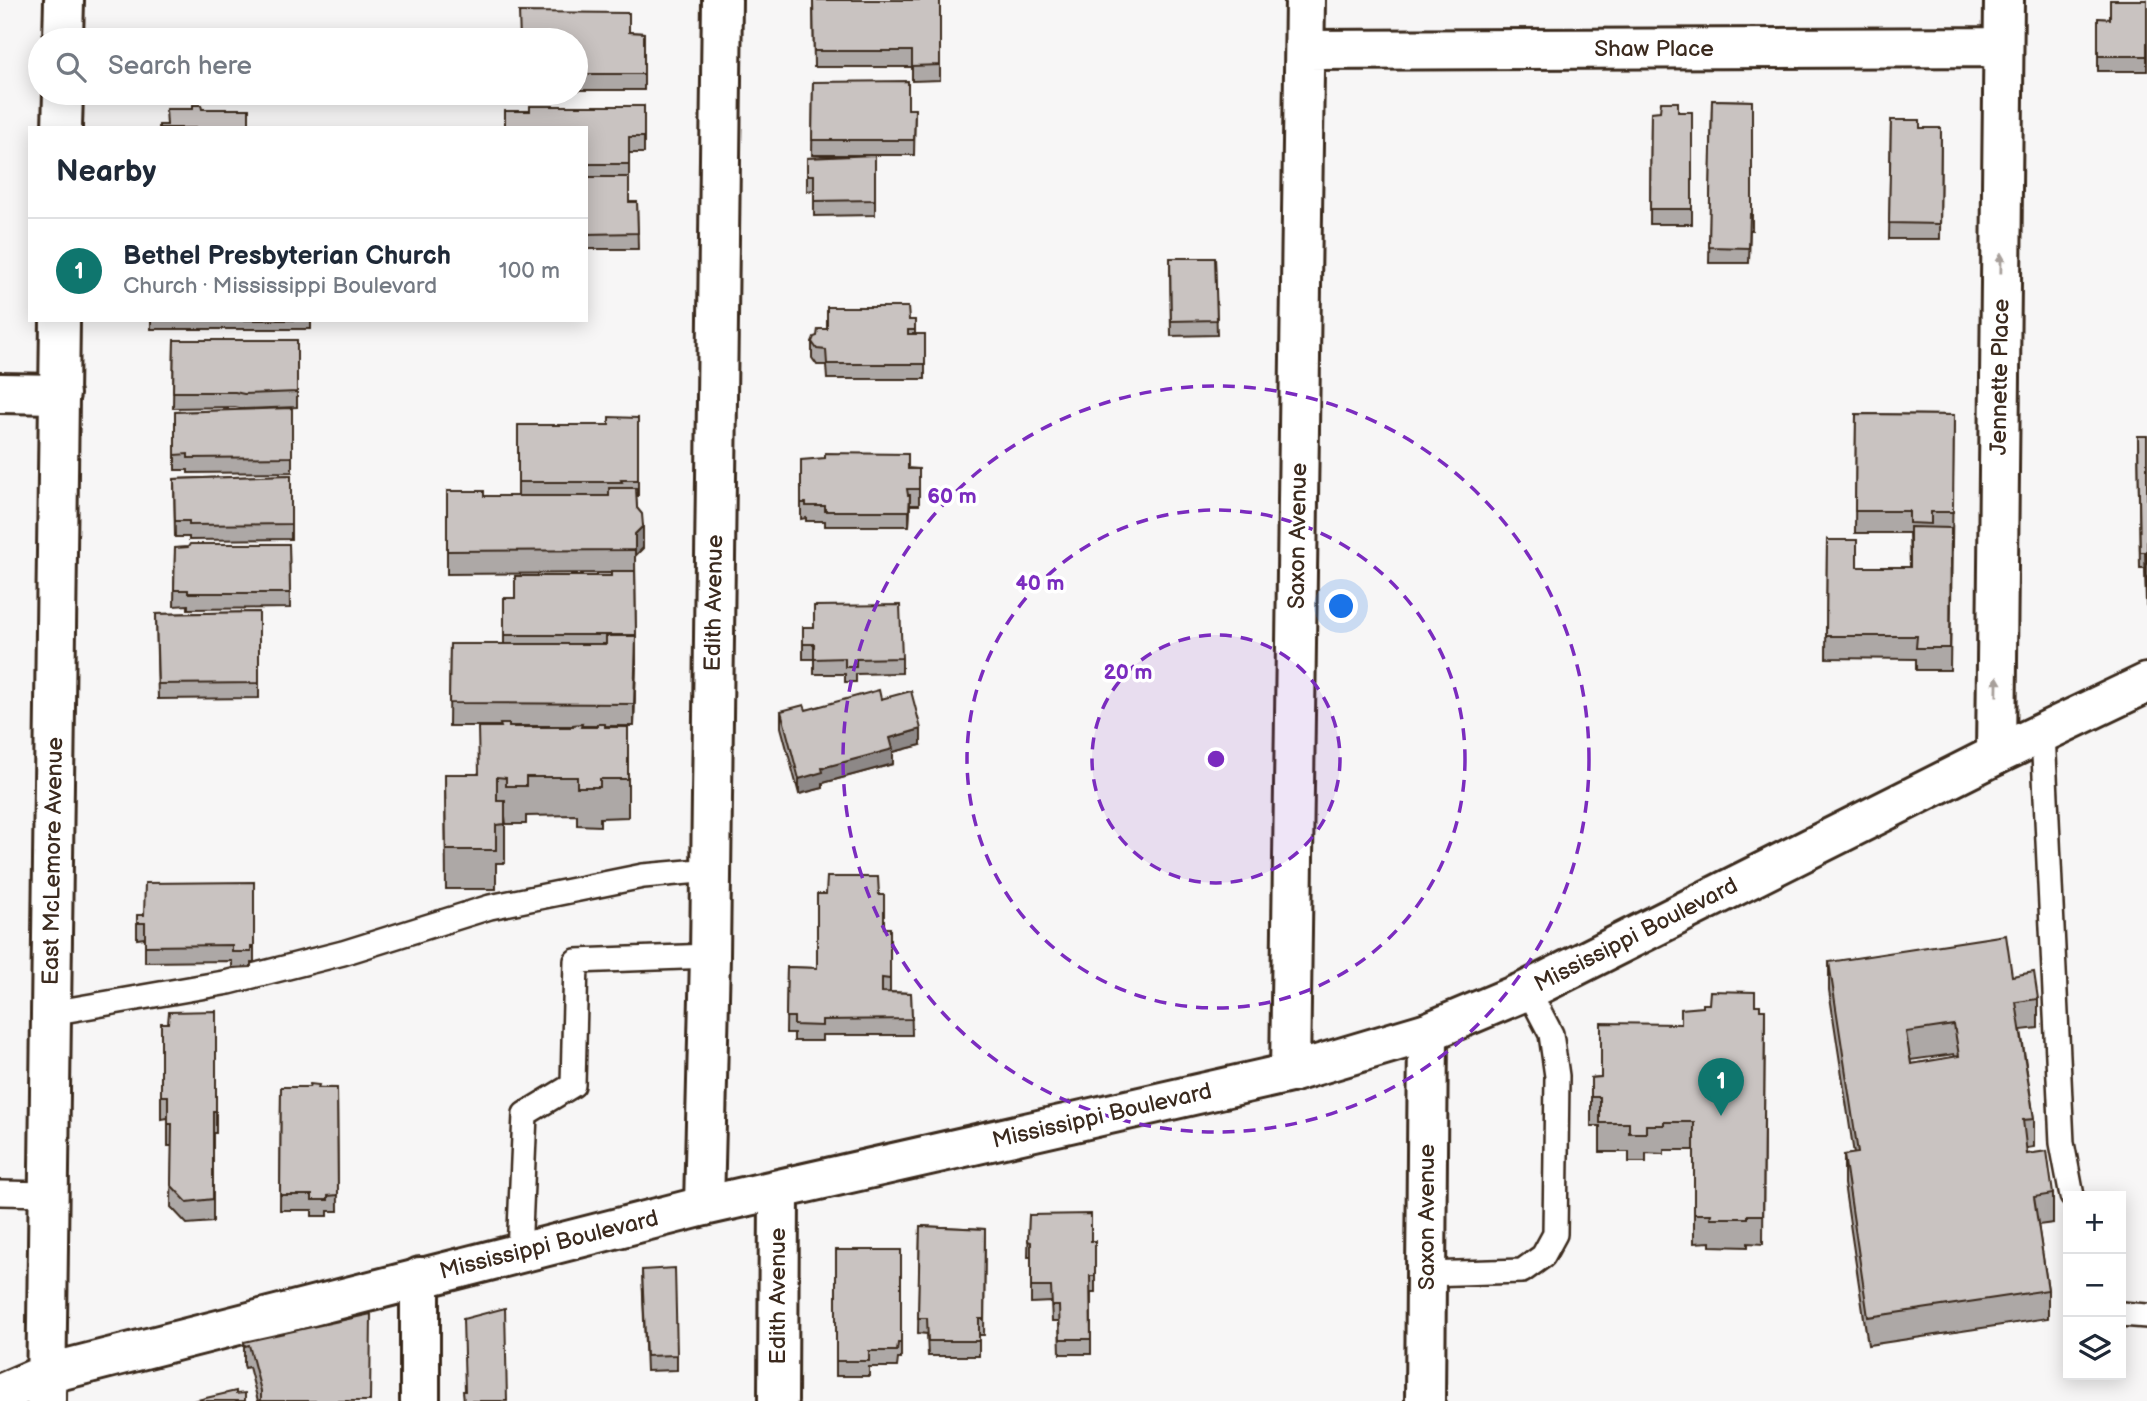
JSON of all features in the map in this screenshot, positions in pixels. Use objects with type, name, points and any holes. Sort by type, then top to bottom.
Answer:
[{"type":"street","points":[[63,28],[64,0]]},
{"type":"street","name":"Edith Avenue","points":[[704,1206],[710,956],[722,0]]},
{"type":"street","name":"Saxon Avenue","points":[[1290,1073],[1305,0]]},
{"type":"street","name":"Jennette Place","points":[[1996,755],[2004,0]]},
{"type":"street","name":"Shaw Place","points":[[1305,50],[2003,47]]},
{"type":"street","points":[[62,126],[63,105]]},
{"type":"street","name":"East McLemore Avenue","points":[[46,1388],[60,322]]},
{"type":"street","points":[[0,393],[60,394]]},
{"type":"street","name":"Mississippi Boulevard","points":[[0,1394],[46,1388],[420,1278],[704,1206],[1290,1073],[1428,1032],[1528,990],[1996,755],[2147,683]]},
{"type":"street","name":"Saxon Avenue","points":[[1425,1401],[1428,1032]]},
{"type":"street","name":"Edith Avenue","points":[[778,1401],[779,1191]]},
{"type":"street","points":[[420,1278],[420,1401]]},
{"type":"street","points":[[0,1374],[46,1388]]},
{"type":"lane","points":[[2043,733],[2062,1143],[2071,1191]]},
{"type":"lane","points":[[51,1013],[229,982],[343,953],[490,907],[643,876],[711,870]]},
{"type":"lane","points":[[519,1253],[524,1114],[573,1085],[576,961],[710,956]]},
{"type":"lane","points":[[1426,1273],[1521,1271],[1543,1256],[1555,1234],[1558,1076],[1550,1034],[1528,990]]},
{"type":"lane","points":[[0,1194],[49,1194]]},
{"type":"lane","points":[[2126,1314],[2147,1316]]},
{"type":"building","points":[[813,0],[940,0],[940,65],[912,66],[912,51],[814,51]]},
{"type":"building","points":[[2110,0],[2147,0],[2147,56],[2098,56],[2098,18],[2110,19]]},
{"type":"building","points":[[519,12],[629,13],[629,32],[644,33],[644,74],[588,74],[588,28],[520,28]]},
{"type":"building","points":[[908,81],[908,109],[915,109],[914,140],[812,140],[813,82]]},
{"type":"building","points":[[1712,100],[1752,101],[1752,214],[1749,248],[1709,247]]},
{"type":"building","points":[[1661,102],[1678,102],[1678,112],[1692,112],[1692,209],[1650,209],[1651,112],[1660,111]]},
{"type":"building","points":[[193,105],[201,105],[202,109],[249,109],[249,126],[159,126],[167,125],[166,109],[193,109]]},
{"type":"building","points":[[530,106],[644,106],[644,137],[629,137],[629,164],[588,164],[588,126],[505,126],[505,111],[530,111]]},
{"type":"building","points":[[1891,120],[1920,120],[1920,128],[1941,128],[1940,224],[1889,223]]},
{"type":"building","points":[[875,155],[875,200],[814,201],[814,175],[807,175],[807,158]]},
{"type":"building","points":[[588,177],[629,177],[629,202],[637,202],[638,233],[588,234]]},
{"type":"building","points":[[1170,258],[1215,258],[1217,320],[1171,321]]},
{"type":"building","points":[[827,307],[908,307],[909,320],[915,320],[915,330],[908,330],[908,334],[925,334],[925,364],[827,364],[826,350],[817,349],[812,342],[818,329],[827,329]]},
{"type":"building","points":[[174,340],[297,340],[297,392],[173,392]]},
{"type":"building","points":[[292,408],[292,457],[188,458],[188,454],[175,455],[175,412]]},
{"type":"building","points":[[1856,414],[1954,415],[1953,512],[1931,512],[1931,524],[1909,523],[1909,511],[1855,511]]},
{"type":"building","points":[[609,417],[638,418],[638,480],[518,482],[518,425],[609,425]]},
{"type":"building","points":[[2138,436],[2147,436],[2146,589],[2145,552],[2140,552]]},
{"type":"building","points":[[825,453],[908,454],[908,469],[919,469],[919,489],[907,489],[910,495],[909,511],[825,511],[825,506],[806,506],[806,503],[801,503],[801,460],[825,458]]},
{"type":"building","points":[[291,475],[291,524],[189,525],[189,521],[175,521],[174,479]]},
{"type":"building","points":[[609,488],[636,488],[637,508],[642,514],[643,526],[635,534],[635,550],[447,551],[447,491],[484,491],[484,496],[609,496]]},
{"type":"building","points":[[1910,527],[1951,528],[1950,648],[1916,648],[1917,636],[1826,636],[1827,540],[1857,540],[1857,567],[1910,567]]},
{"type":"building","points":[[190,544],[289,544],[290,593],[188,593],[188,590],[174,590],[175,548],[188,547]]},
{"type":"building","points":[[611,571],[635,571],[636,635],[504,635],[504,598],[515,598],[515,576],[611,576]]},
{"type":"building","points":[[900,605],[902,658],[856,659],[856,667],[845,667],[845,658],[814,659],[814,644],[803,644],[803,627],[814,627],[814,606]]},
{"type":"building","points":[[259,612],[259,683],[158,684],[156,614]]},
{"type":"building","points":[[606,636],[636,636],[634,704],[449,703],[450,644],[606,644]]},
{"type":"building","points":[[879,690],[881,699],[911,691],[921,729],[890,738],[893,749],[822,768],[823,772],[799,779],[781,711],[804,705],[806,710]]},
{"type":"building","points":[[500,724],[509,724],[509,727],[573,727],[582,724],[581,727],[597,727],[597,724],[605,724],[605,727],[628,727],[628,779],[600,779],[600,787],[577,787],[577,777],[526,777],[526,786],[506,786],[506,778],[497,777],[497,801],[505,801],[505,824],[496,825],[496,850],[446,850],[445,774],[479,774],[478,727],[501,727]]},
{"type":"building","points":[[827,877],[878,877],[879,895],[884,895],[884,928],[890,928],[890,979],[882,978],[882,992],[911,993],[912,1019],[822,1020],[822,1026],[794,1025],[794,1017],[786,1017],[787,967],[817,968],[817,894],[826,894]]},
{"type":"building","points":[[254,882],[254,946],[251,946],[251,952],[232,952],[232,945],[145,946],[145,923],[137,923],[137,915],[144,915],[145,883]]},
{"type":"building","points":[[2006,935],[2012,976],[2034,972],[2038,999],[2016,1002],[2034,1119],[2023,1120],[2027,1154],[2047,1151],[2053,1194],[2034,1197],[2048,1290],[1868,1317],[1844,1155],[1858,1153],[1829,962]],"holes":[[[1954,1025],[1959,1056],[1911,1064],[1906,1032]]]},
{"type":"building","points":[[1710,991],[1755,992],[1755,1005],[1760,1005],[1760,1010],[1765,1010],[1763,1215],[1748,1215],[1748,1218],[1710,1218],[1711,1214],[1694,1214],[1694,1122],[1646,1125],[1646,1133],[1629,1133],[1629,1123],[1600,1123],[1600,1097],[1591,1097],[1591,1078],[1601,1077],[1601,1023],[1681,1024],[1681,1009],[1709,1004]]},
{"type":"building","points":[[216,1011],[213,1199],[187,1202],[171,1185],[172,1124],[168,1124],[168,1096],[161,1096],[161,1023],[168,1023],[169,1012]]},
{"type":"building","points":[[310,1084],[319,1085],[318,1088],[337,1088],[338,1195],[328,1196],[328,1200],[312,1200],[312,1195],[280,1195],[281,1087],[309,1087]]},
{"type":"building","points":[[1091,1214],[1091,1241],[1095,1241],[1095,1276],[1090,1276],[1091,1339],[1060,1339],[1059,1306],[1052,1306],[1051,1287],[1031,1287],[1029,1215]]},
{"type":"building","points":[[920,1226],[985,1229],[984,1319],[979,1319],[979,1341],[928,1341],[927,1318],[918,1318]]},
{"type":"building","points":[[836,1250],[901,1250],[901,1343],[898,1343],[897,1351],[869,1351],[869,1361],[836,1361]]},
{"type":"building","points":[[675,1268],[677,1355],[646,1356],[642,1270]]},
{"type":"building","points":[[505,1308],[507,1401],[464,1401],[463,1319]]},
{"type":"building","points":[[371,1314],[370,1401],[261,1401],[249,1345],[245,1346],[244,1342]]},
{"type":"building","points":[[236,1391],[236,1394],[245,1393],[245,1401],[193,1401]]},
{"type":"place","name":"Bethel Presbyterian Church","points":[[1721,1116]]}]
